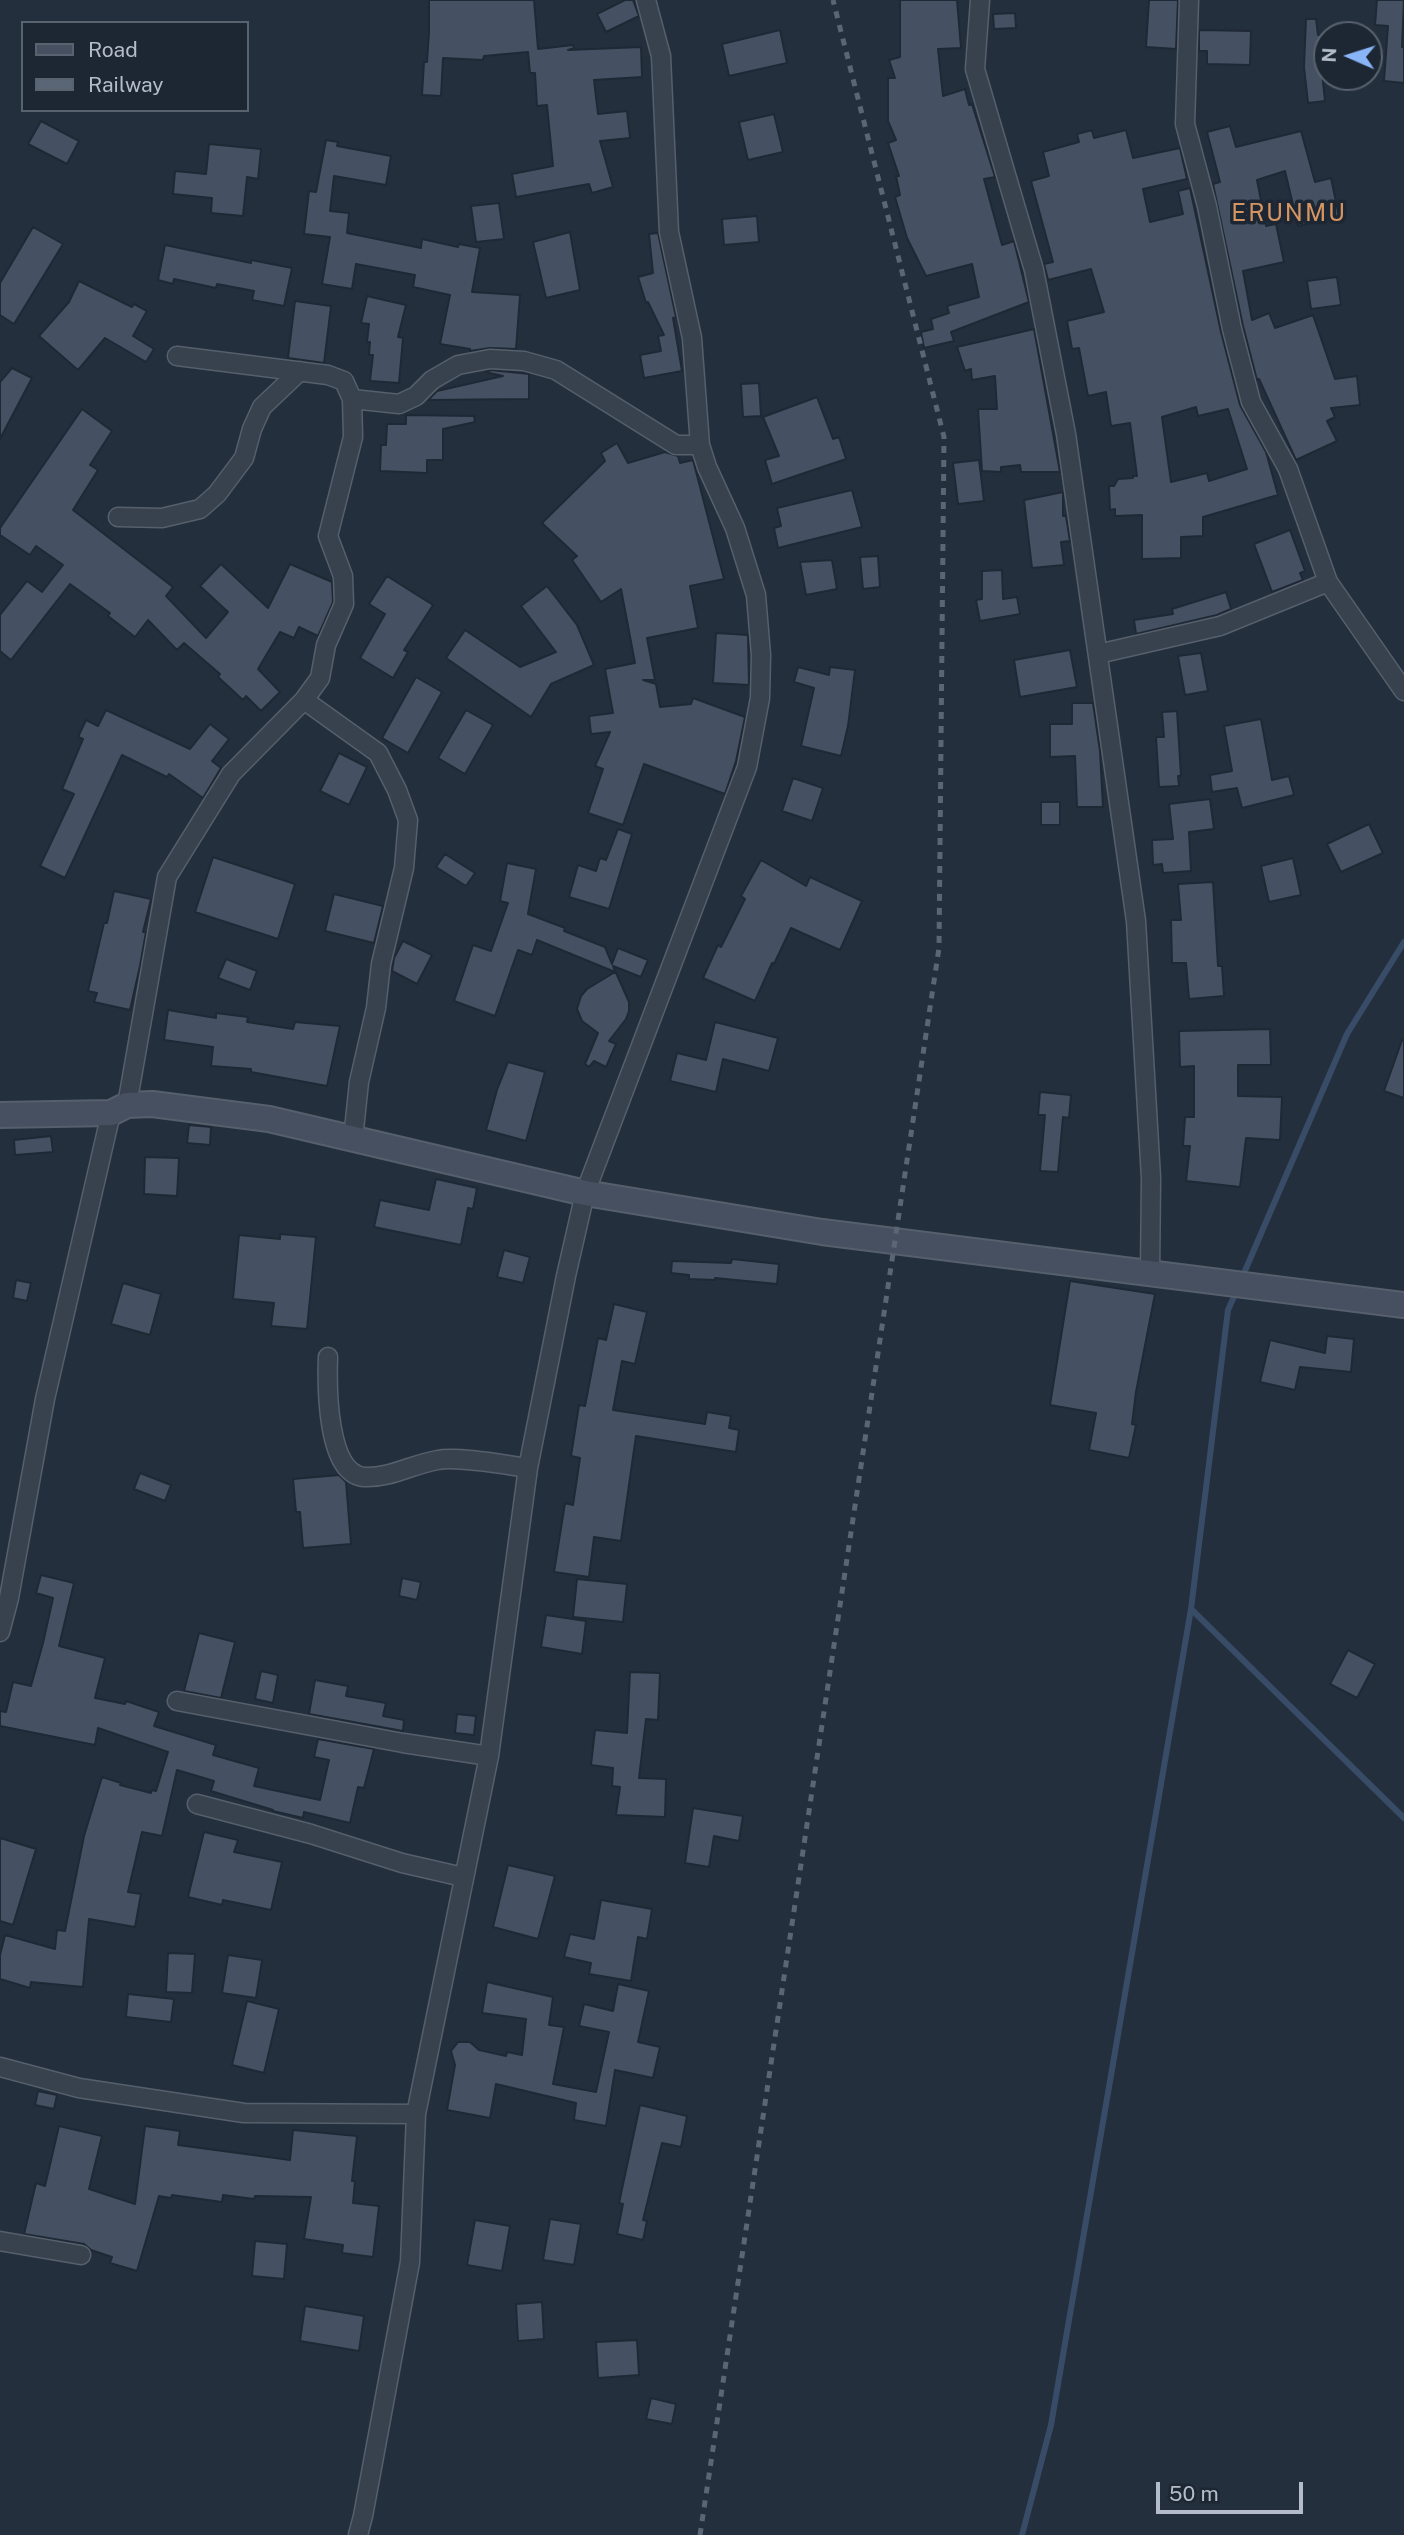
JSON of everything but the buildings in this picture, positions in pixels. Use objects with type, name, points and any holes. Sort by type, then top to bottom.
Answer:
[{"type":"street","points":[[358,2535],[410,2262],[416,2114],[489,1756],[528,1468],[566,1276],[585,1193],[747,767],[760,698],[761,655],[756,595],[735,527],[707,467],[700,445],[691,338],[669,232],[661,56],[646,0]]},
{"type":"street","points":[[980,0],[975,69],[1034,270],[1066,434],[1136,921],[1151,1178],[1150,1274]]},
{"type":"street","points":[[1189,0],[1185,124],[1207,206],[1232,329],[1251,402],[1289,469],[1328,582],[1404,691]]},
{"type":"street","points":[[0,1632],[4,1598],[46,1399],[119,1109],[167,877],[232,774],[304,700],[320,678],[326,645],[344,604],[343,576],[328,536],[353,437],[352,399],[344,381],[328,375],[177,356]]},
{"type":"street","points":[[352,399],[399,404],[416,396],[432,380],[458,365],[490,359],[524,360],[556,370],[676,445],[700,445]]},
{"type":"street","points":[[118,517],[162,518],[200,509],[217,494],[244,458],[252,429],[262,407],[300,371]]},
{"type":"street","points":[[1098,654],[1220,626],[1328,582]]},
{"type":"street","points":[[304,700],[378,753],[397,790],[408,820],[404,868],[381,964],[376,1007],[359,1082],[352,1139]]},
{"type":"street","points":[[0,1115],[119,1109],[152,1104],[269,1119],[585,1193],[822,1232],[1404,1305]]},
{"type":"street","points":[[328,1357],[327,1389],[333,1437],[346,1465],[361,1477],[385,1475],[440,1459],[528,1468]]},
{"type":"street","points":[[177,1701],[377,1739],[489,1756]]},
{"type":"street","points":[[197,1804],[310,1834],[402,1863],[463,1877]]},
{"type":"street","points":[[0,2067],[79,2088],[244,2113],[416,2114]]},
{"type":"street","points":[[0,2241],[80,2255]]},
{"type":"waterway","points":[[1241,1280],[1347,1034],[1404,942]]},
{"type":"waterway","points":[[1022,2535],[1051,2425],[1191,1609],[1228,1310],[1237,1290]]},
{"type":"waterway","points":[[1191,1609],[1404,1818]]},
{"type":"railway","points":[[700,2535],[939,948],[944,437],[833,0]]},
{"type":"district","name":"ERUNMU","points":[[1289,214]]}]
